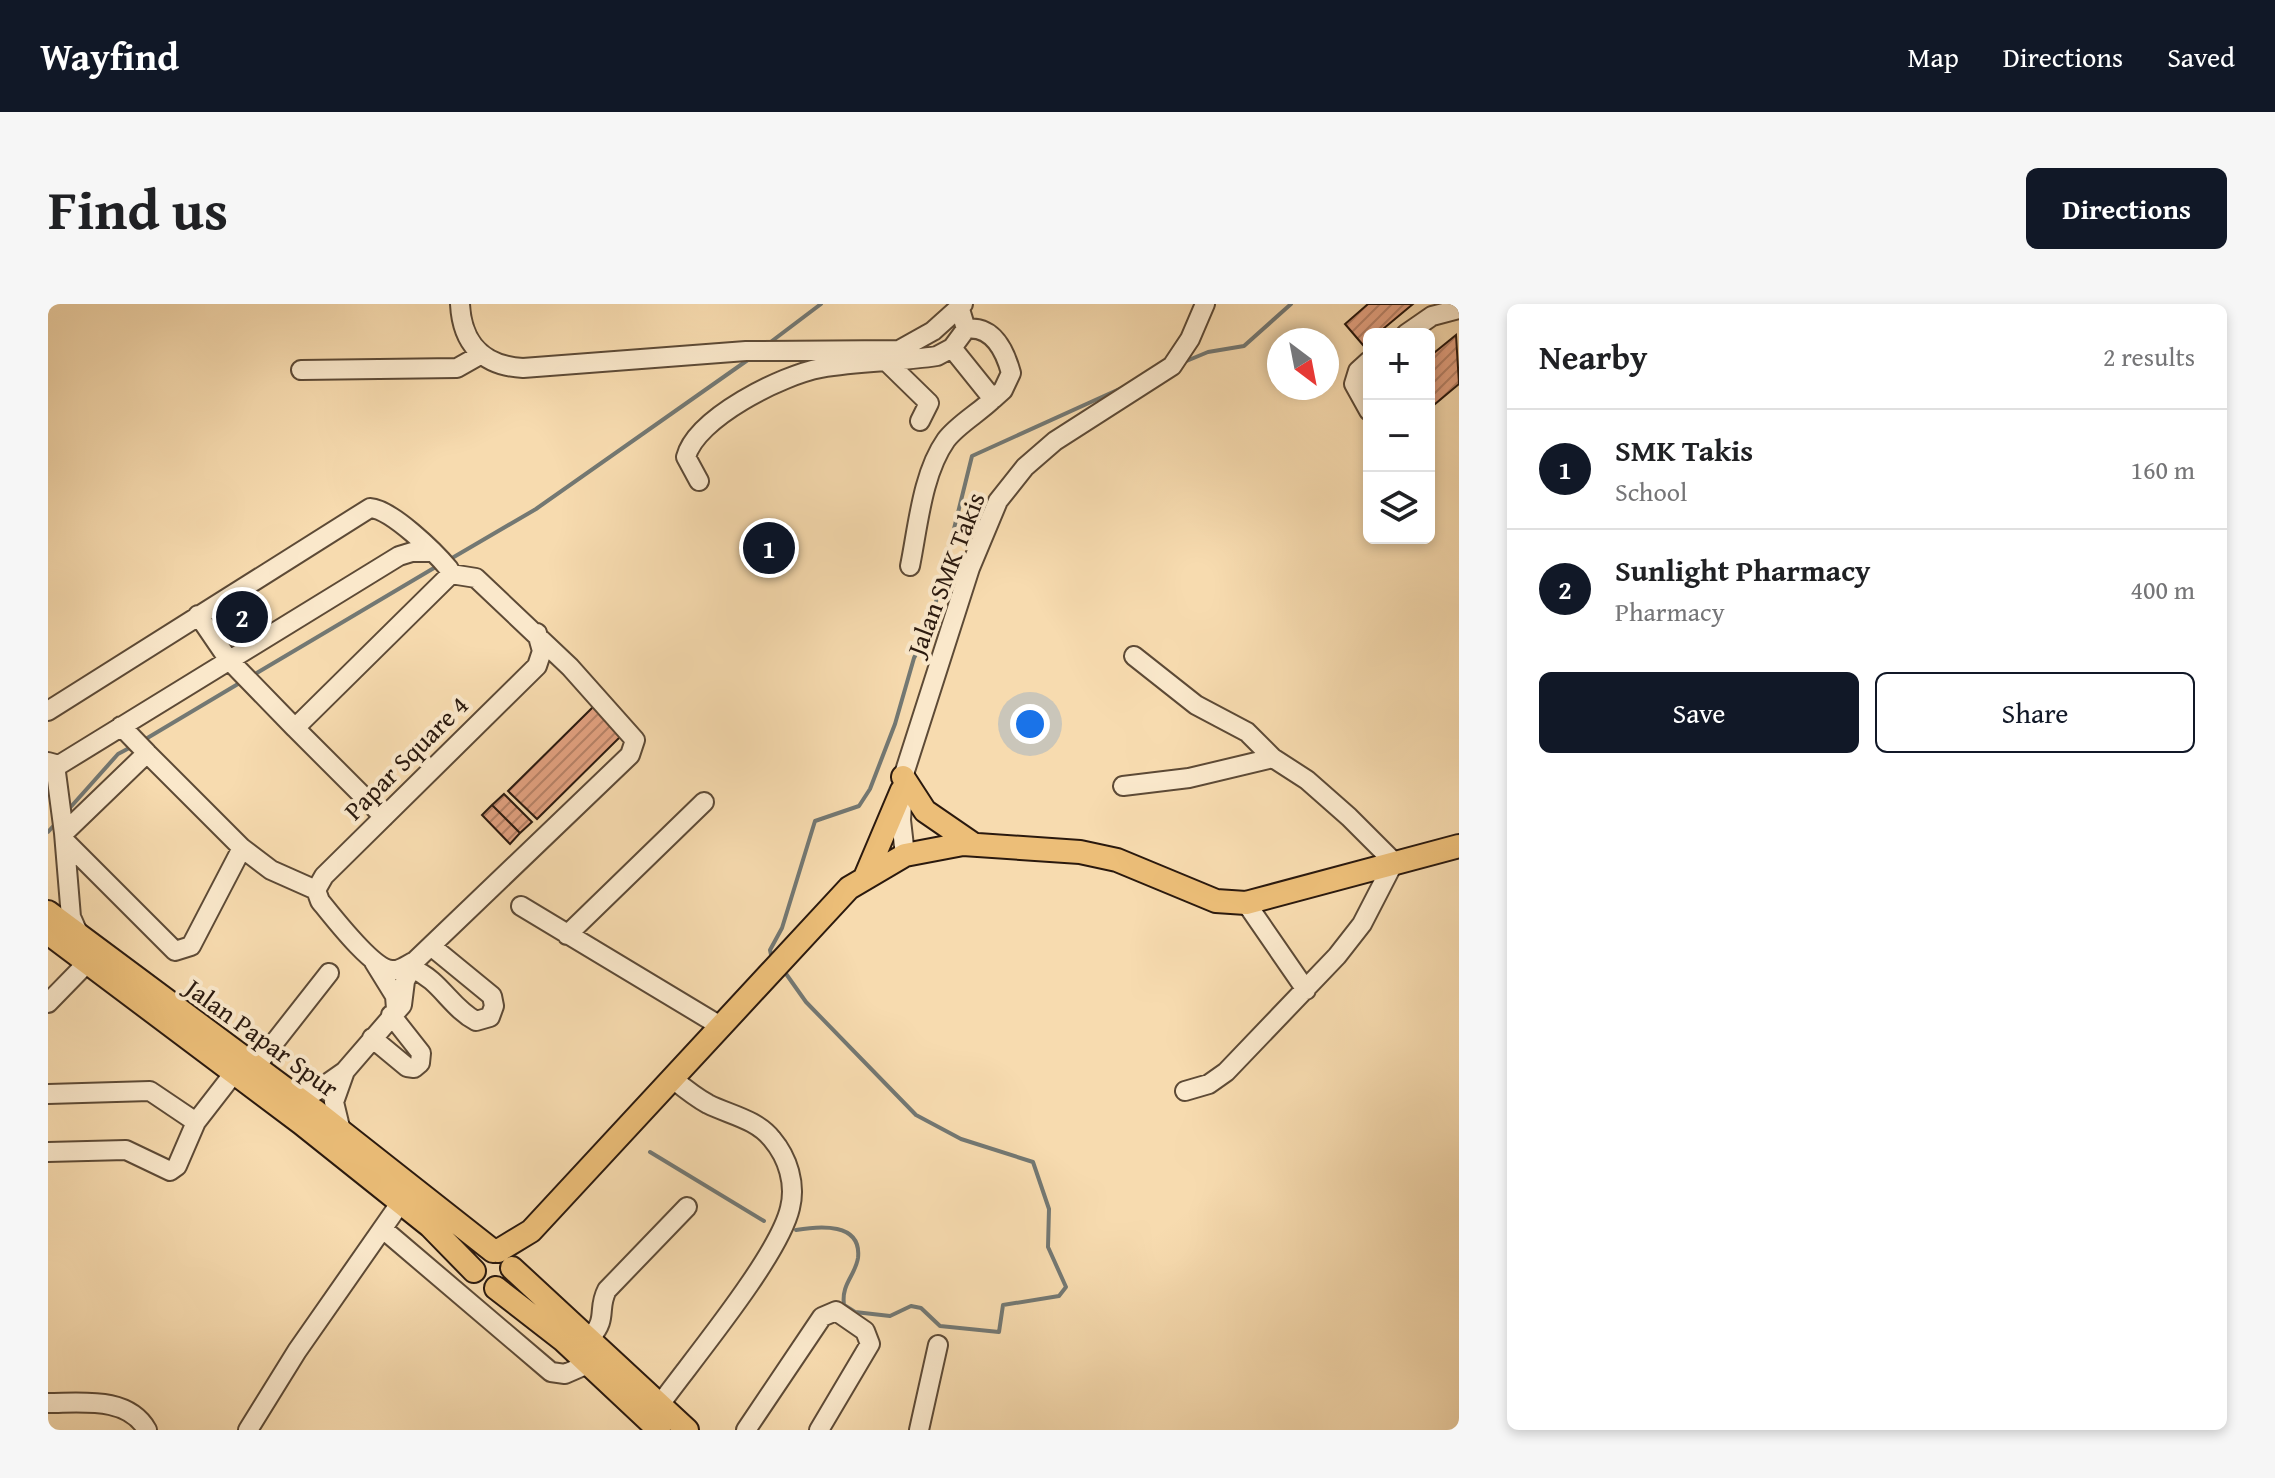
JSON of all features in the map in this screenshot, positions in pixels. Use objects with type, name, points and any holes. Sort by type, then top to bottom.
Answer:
[{"type":"main road","points":[[866,875],[903,784],[925,811],[974,845]]},
{"type":"main road","points":[[474,1271],[477,1260],[504,1258],[530,1239],[531,1231],[841,897],[866,875],[905,855],[937,846],[974,845],[1080,852],[1117,860],[1216,901],[1246,903],[1459,846]]},
{"type":"main road","name":"Jalan Papar Spur","points":[[48,912],[245,1070],[292,1094],[504,1258],[576,1333]]},
{"type":"main road","points":[[48,933],[245,1070],[401,1202],[474,1271],[484,1286],[496,1288],[576,1333],[661,1403],[687,1430]]},
{"type":"main road","points":[[496,1288],[506,1284],[504,1258]]},
{"type":"main road","points":[[576,1333],[588,1364],[659,1430]]},
{"type":"street","points":[[460,304],[463,328],[480,355],[508,367],[523,368],[746,351],[899,350],[933,331],[961,305]]},
{"type":"street","name":"Jalan SMK Takis","points":[[905,855],[903,784],[970,568],[998,501],[1025,467],[1055,441],[1098,411],[1161,375],[1190,339],[1205,304]]},
{"type":"street","points":[[961,305],[966,329]]},
{"type":"street","points":[[1415,328],[1432,316],[1459,309]]},
{"type":"street","points":[[699,481],[686,457],[690,442],[728,411],[778,382],[819,368],[937,356],[952,348],[966,329],[976,328],[998,341],[1011,373],[1003,390],[947,437],[927,485],[910,566]]},
{"type":"street","points":[[952,348],[993,399]]},
{"type":"street","points":[[301,370],[457,368],[480,355]]},
{"type":"street","points":[[888,363],[929,403],[920,421]]},
{"type":"street","points":[[1363,366],[1354,384],[1363,400]]},
{"type":"street","points":[[48,711],[370,508],[383,510],[397,520],[442,563]]},
{"type":"street","points":[[393,559],[402,543],[397,520]]},
{"type":"street","points":[[79,936],[71,917],[64,832],[51,764],[234,665],[393,559],[412,552],[476,578],[570,667],[632,735],[635,740],[633,750],[431,946],[405,981],[404,1000],[345,1071],[315,1092],[292,1094]]},
{"type":"street","points":[[295,728],[442,563]]},
{"type":"street","points":[[198,615],[254,687],[384,817]]},
{"type":"street","points":[[537,633],[542,651],[537,666]]},
{"type":"street","points":[[1134,656],[1196,705],[1247,732],[1273,758],[1307,780],[1394,862],[1362,924],[1306,990],[1226,1072],[1209,1084],[1185,1091]]},
{"type":"street","points":[[537,666],[554,662],[570,667]]},
{"type":"street","name":"Papar Square 4","points":[[316,890],[324,876],[537,666]]},
{"type":"street","points":[[121,726],[242,848],[271,870],[316,890],[320,901],[374,962],[395,996],[394,1012],[421,1053],[420,1063],[414,1068],[407,1067],[372,1038]]},
{"type":"street","points":[[64,832],[144,750]]},
{"type":"street","points":[[1123,786],[1189,778],[1273,758]]},
{"type":"street","points":[[567,935],[704,802]]},
{"type":"street","points":[[64,832],[175,951],[191,946],[242,848]]},
{"type":"street","points":[[1246,903],[1306,990]]},
{"type":"street","points":[[521,906],[722,1027]]},
{"type":"street","points":[[374,962],[392,970],[414,965],[434,980],[467,1016],[476,1021],[490,1017],[494,1006],[492,996],[431,946]]},
{"type":"street","points":[[48,1003],[87,963]]},
{"type":"street","points":[[48,1152],[126,1150],[170,1171],[177,1166],[196,1122],[329,973]]},
{"type":"street","points":[[341,1131],[334,1102],[345,1071]]},
{"type":"street","points":[[661,1403],[759,1267],[790,1211],[792,1194],[784,1156],[771,1138],[752,1122],[708,1103],[673,1079]]},
{"type":"street","points":[[48,1094],[150,1091],[196,1122]]},
{"type":"street","points":[[248,1430],[297,1351],[401,1202]]},
{"type":"street","points":[[576,1333],[603,1321],[603,1297],[607,1290],[687,1207]]},
{"type":"street","points":[[383,1229],[551,1372],[565,1374],[588,1364]]},
{"type":"street","points":[[746,1430],[822,1317],[836,1311],[865,1331],[870,1344],[819,1430]]},
{"type":"street","points":[[919,1430],[938,1345]]},
{"type":"street","points":[[48,1403],[103,1404],[124,1408],[135,1415],[147,1430]]},
{"type":"building","points":[[1368,304],[1413,304],[1384,328],[1363,328],[1363,345],[1345,324]]},
{"type":"building","points":[[1456,335],[1459,384],[1435,404],[1435,400],[1435,352]]},
{"type":"building","points":[[244,592],[266,626],[240,642],[218,608]]},
{"type":"building","points":[[594,706],[622,735],[537,819],[508,791]]},
{"type":"building","points":[[504,794],[532,822],[520,833],[492,805]]},
{"type":"building","points":[[492,805],[520,833],[510,844],[482,815]]},
{"type":"waterway","points":[[768,344],[821,304]]},
{"type":"waterway","points":[[1184,362],[1208,352],[1244,346],[1291,304]]},
{"type":"waterway","points":[[447,561],[536,509],[752,357]]},
{"type":"waterway","points":[[772,959],[770,950],[782,928],[815,821],[859,806],[870,789],[895,724],[914,658],[930,626],[972,456],[1124,387]]},
{"type":"waterway","points":[[250,677],[439,565]]},
{"type":"waterway","points":[[144,740],[243,681]]},
{"type":"waterway","points":[[68,810],[118,754],[133,746]]},
{"type":"waterway","points":[[48,832],[57,822]]},
{"type":"waterway","points":[[784,971],[806,1002],[916,1115],[961,1139],[1033,1162],[1049,1209],[1048,1247],[1066,1287],[1059,1296],[1003,1305],[999,1332],[940,1326],[921,1308],[911,1306],[890,1316],[855,1312],[844,1305],[846,1286],[858,1258],[853,1238],[837,1229],[796,1230]]},
{"type":"waterway","points":[[650,1152],[764,1221]]},
{"type":"place","name":"SMK Takis","points":[[769,548]]},
{"type":"place","name":"Sunlight Pharmacy","points":[[242,617]]}]
